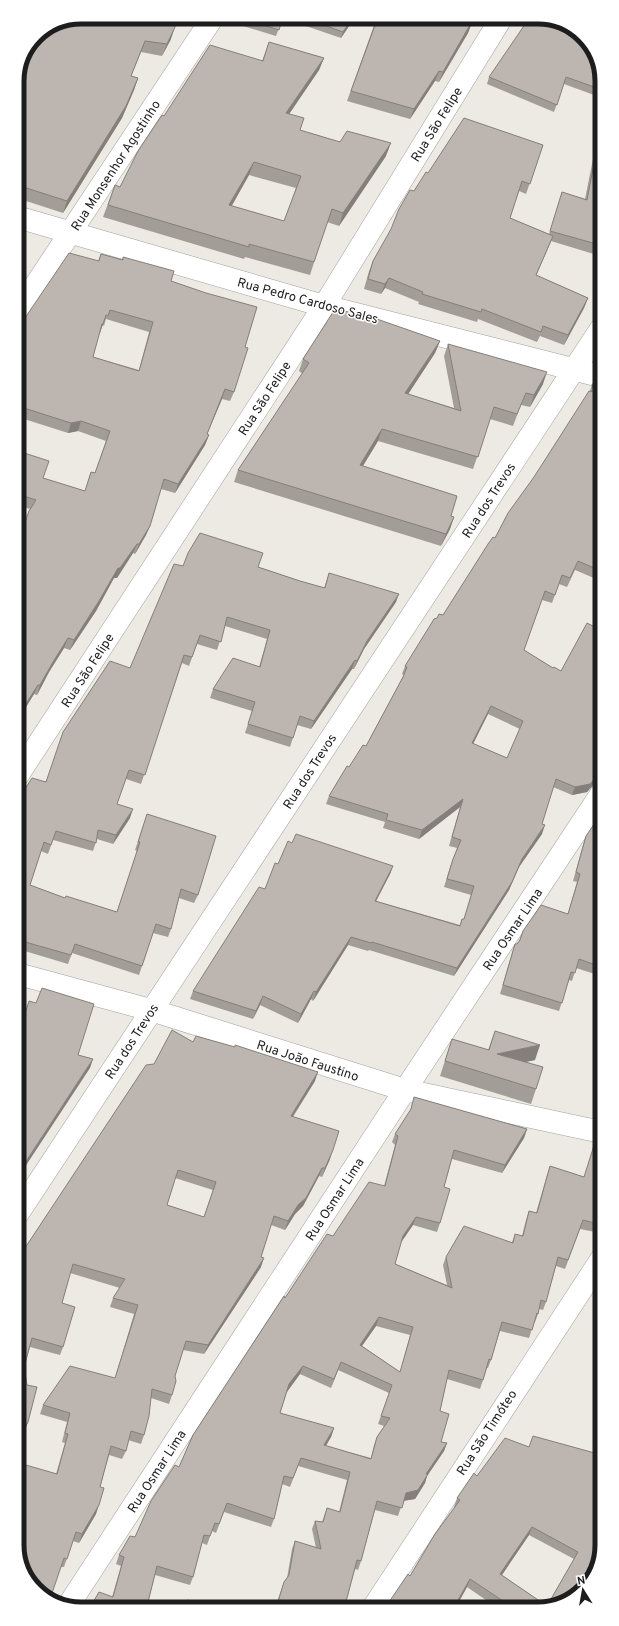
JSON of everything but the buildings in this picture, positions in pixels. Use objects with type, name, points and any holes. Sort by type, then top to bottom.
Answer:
[{"type":"street","name":"Rua Monsenhor Agostinho","points":[[24,305],[207,24]]},
{"type":"street","name":"Rua São Felipe","points":[[24,766],[324,306],[498,24]]},
{"type":"street","name":"Rua Pedro Cardoso Sales","points":[[24,219],[324,306],[575,368],[595,374]]},
{"type":"street","name":"Rua dos Trevos","points":[[24,1204],[595,338]]},
{"type":"street","name":"Rua Osmar Lima","points":[[71,1601],[405,1090],[595,803]]},
{"type":"street","name":"Rua João Faustino","points":[[24,976],[151,1010],[405,1090],[595,1131]]},
{"type":"street","name":"Rua São Timóteo","points":[[377,1602],[595,1269]]}]
